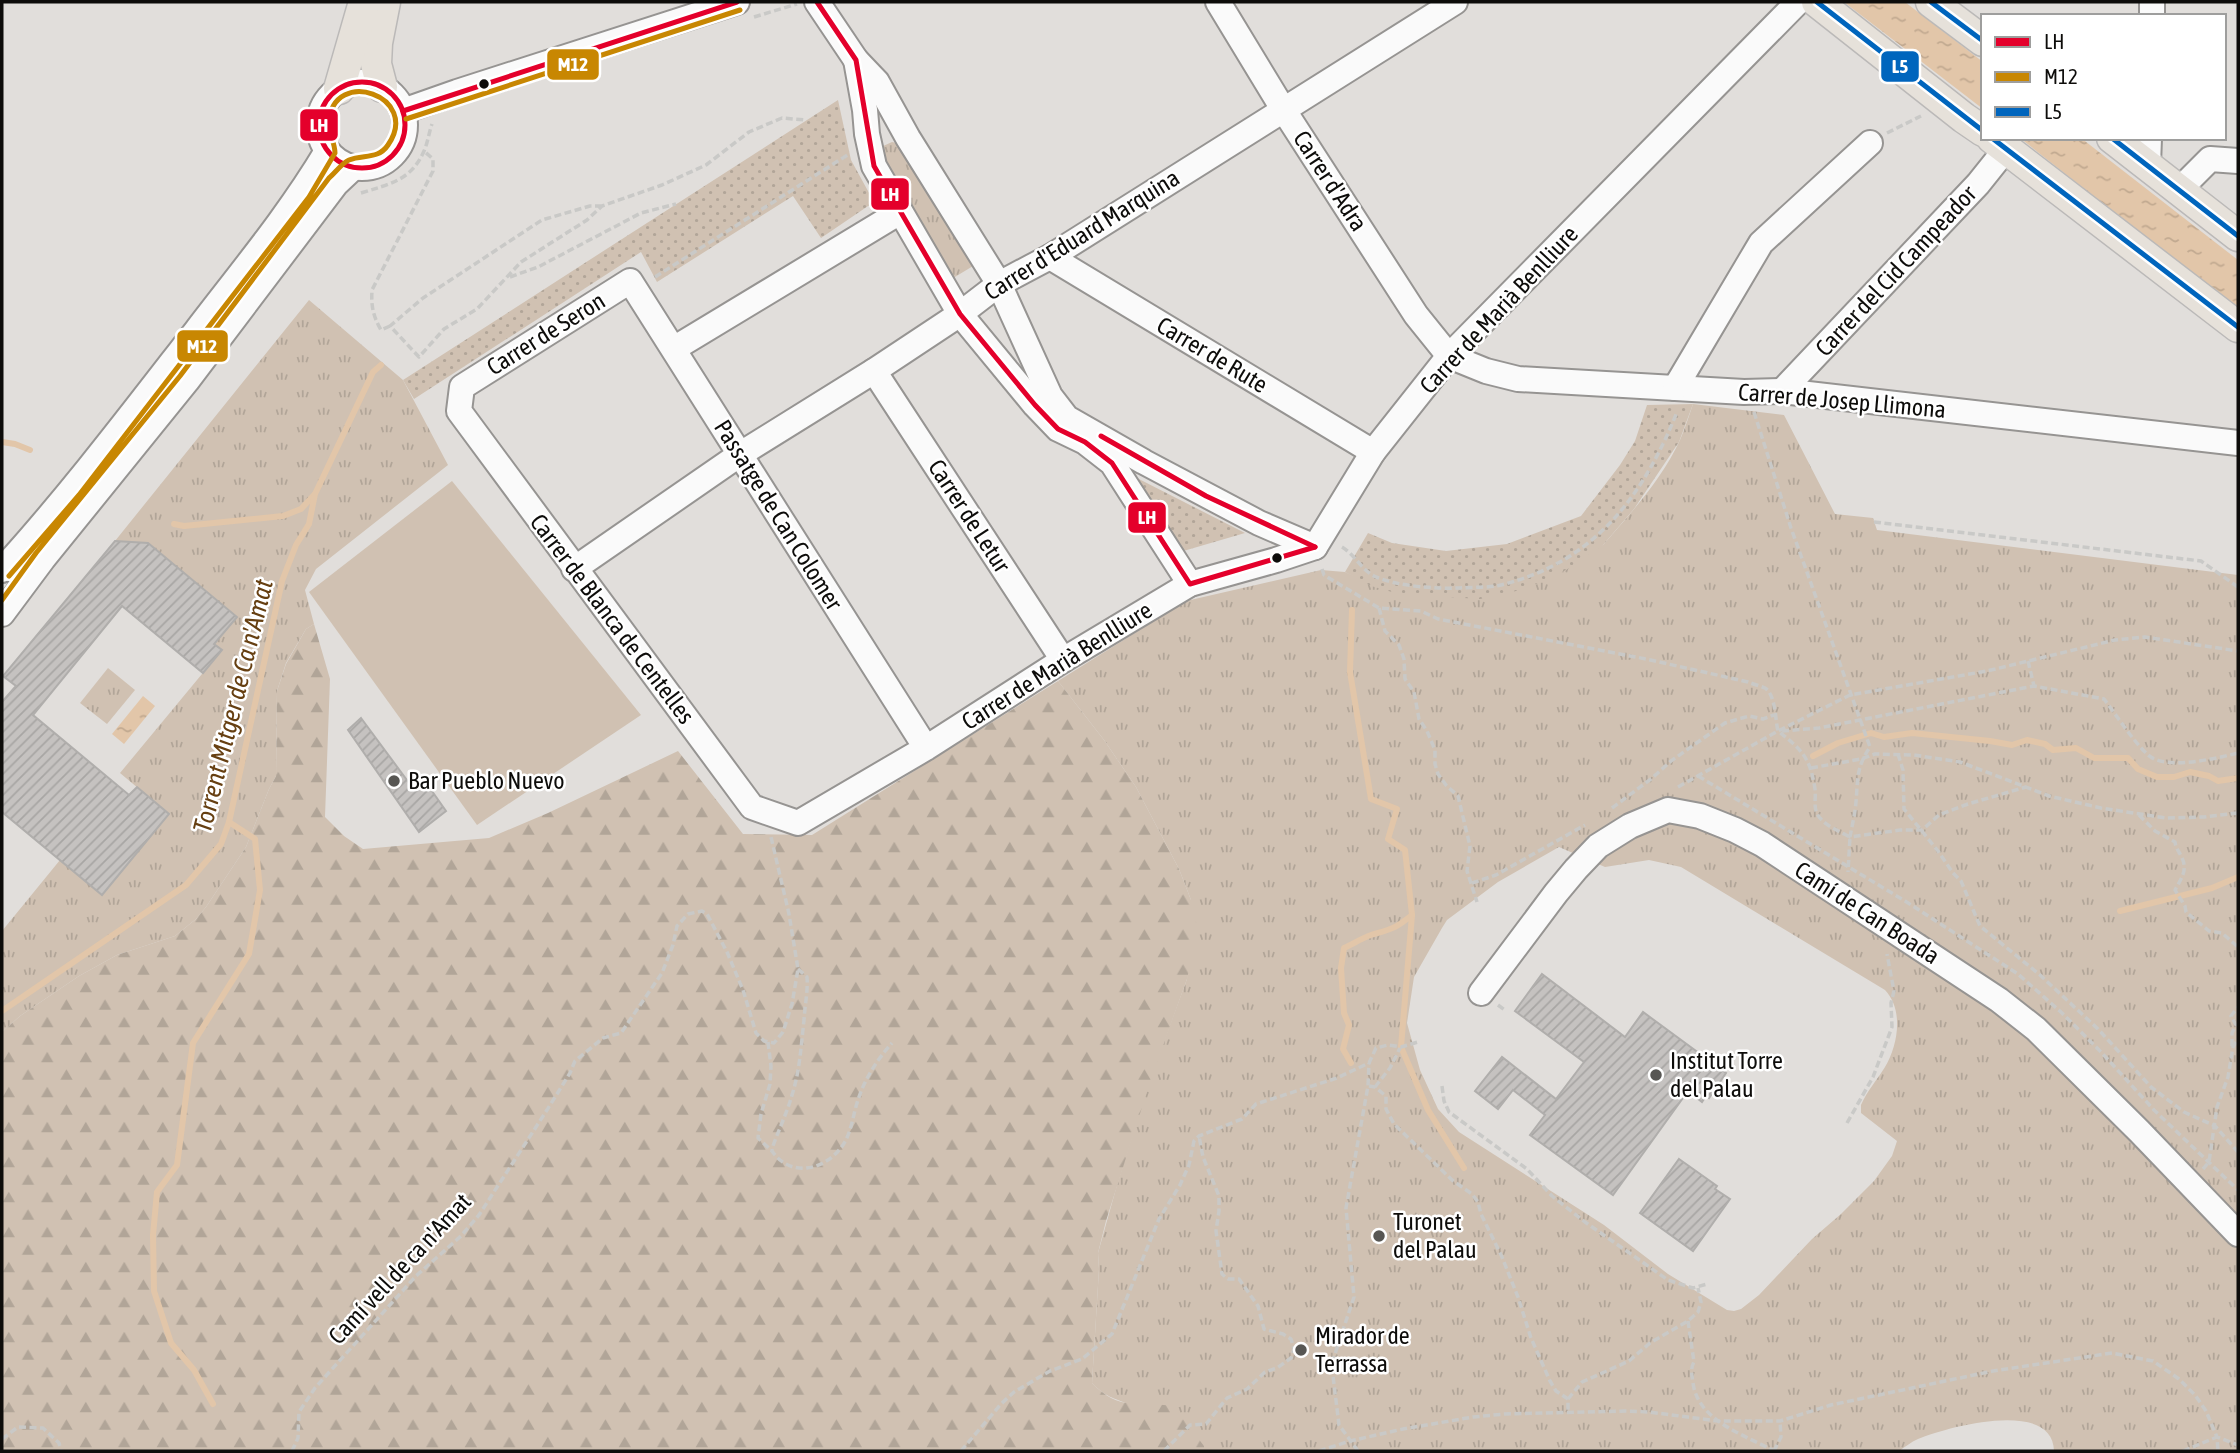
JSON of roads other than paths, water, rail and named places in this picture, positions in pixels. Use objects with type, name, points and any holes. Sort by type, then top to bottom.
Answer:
[{"type":"main road","points":[[339,89],[364,2]]},
{"type":"main road","points":[[382,87],[376,64],[385,2]]},
{"type":"main road","points":[[1817,2],[1981,130]]},
{"type":"main road","points":[[1931,2],[1981,40]]},
{"type":"main road","points":[[1994,140],[2238,327]]},
{"type":"main road","points":[[2117,140],[2148,152],[2179,190],[2238,236]]},
{"type":"street","points":[[402,111],[737,2]]},
{"type":"street","points":[[817,2],[856,60],[877,82],[908,138],[999,284],[1050,396],[1068,418],[1259,523],[1319,541]]},
{"type":"street","name":"Carrer d'Adra","points":[[1218,2],[1283,109],[1416,315],[1449,356]]},
{"type":"street","name":"Carrer d'Eduard Marquina","points":[[574,569],[738,455],[874,371],[960,314],[999,284],[1050,257],[1455,2]]},
{"type":"street","name":"Carrer de Marià Benlliure","points":[[798,823],[926,748],[1063,660],[1190,584],[1276,560],[1319,541],[1373,452],[1449,356],[1798,2]]},
{"type":"street","points":[[856,60],[862,150],[960,314],[1058,429],[1085,442],[1112,463],[1190,584]]},
{"type":"street","points":[[361,82],[382,87],[391,94],[402,111],[404,132],[397,150],[390,158],[373,167],[353,168],[339,162],[327,150],[319,129],[324,106],[339,89],[361,82]]},
{"type":"street","points":[[862,150],[885,132],[908,138]]},
{"type":"street","name":"Carrer del Cid Campeador","points":[[1782,391],[1978,184],[1993,140]]},
{"type":"street","points":[[1678,394],[1761,243],[1870,143]]},
{"type":"street","points":[[2,570],[72,490],[281,221],[327,150]]},
{"type":"street","points":[[2179,190],[2210,159],[2238,161]]},
{"type":"street","points":[[2,614],[195,370],[337,184],[353,168]]},
{"type":"street","points":[[675,348],[900,212]]},
{"type":"street","name":"Carrer de Rute","points":[[1050,257],[1373,452]]},
{"type":"street","name":"Passatge de Can Colomer","points":[[640,280],[675,348],[738,455],[926,748]]},
{"type":"street","name":"Carrer de Seron","points":[[462,387],[640,280]]},
{"type":"street","name":"Carrer de Josep Llimona","points":[[1449,356],[1486,371],[1518,379],[1678,394],[1782,391],[2238,443]]},
{"type":"street","name":"Carrer de Letur","points":[[874,371],[1063,660]]},
{"type":"street","name":"Carrer de Blanca de Centelles","points":[[462,387],[459,411],[752,807],[798,823]]},
{"type":"street","name":"Camí de Can Boada","points":[[1481,993],[1556,892],[1598,846],[1630,826],[1668,810],[1700,816],[1735,830],[1762,845],[1999,1000],[2069,1060],[2238,1234]]},
{"type":"water","points":[[1844,2],[1905,2],[1981,60],[1981,107]]},
{"type":"water","points":[[2023,140],[2084,140],[2238,260],[2238,311]]},
{"type":"water","points":[[143,696],[155,706],[124,744],[112,734]]},
{"type":"waterway","name":"Torrent Mitger de Ca n'Amat","points":[[2,1011],[186,885],[221,844],[229,822],[282,581],[296,545],[309,524],[315,494],[373,372],[381,365]]},
{"type":"waterway","points":[[2,442],[30,450]]},
{"type":"waterway","points":[[174,524],[184,526],[283,516],[301,509],[314,495]]},
{"type":"waterway","points":[[1352,610],[1350,672],[1371,799],[1397,809],[1388,839],[1405,850],[1412,915],[1401,1047],[1428,1110],[1464,1168]]},
{"type":"waterway","points":[[1813,756],[1838,743],[1871,733],[1884,737],[1912,733],[2012,745],[2027,740],[2045,744],[2053,750],[2076,748],[2094,758],[2128,758],[2138,769],[2157,777],[2174,777],[2190,772],[2218,781],[2238,778]]},
{"type":"waterway","points":[[213,1404],[194,1370],[171,1343],[154,1291],[153,1235],[157,1192],[177,1165],[193,1043],[249,954],[260,890],[255,839],[229,822]]},
{"type":"waterway","points":[[2120,911],[2212,888],[2238,877]]},
{"type":"waterway","points":[[1351,1063],[1343,1049],[1349,1025],[1344,1013],[1341,968],[1344,948],[1393,928],[1412,915]]},
{"type":"place","name":"Bar Pueblo Nuevo","points":[[394,781]]},
{"type":"place","name":"Institut Torre del Palau","points":[[1656,1075]]},
{"type":"place","name":"Turonet del Palau","points":[[1379,1236]]},
{"type":"place","name":"Mirador de Terrassa","points":[[1301,1350]]}]
